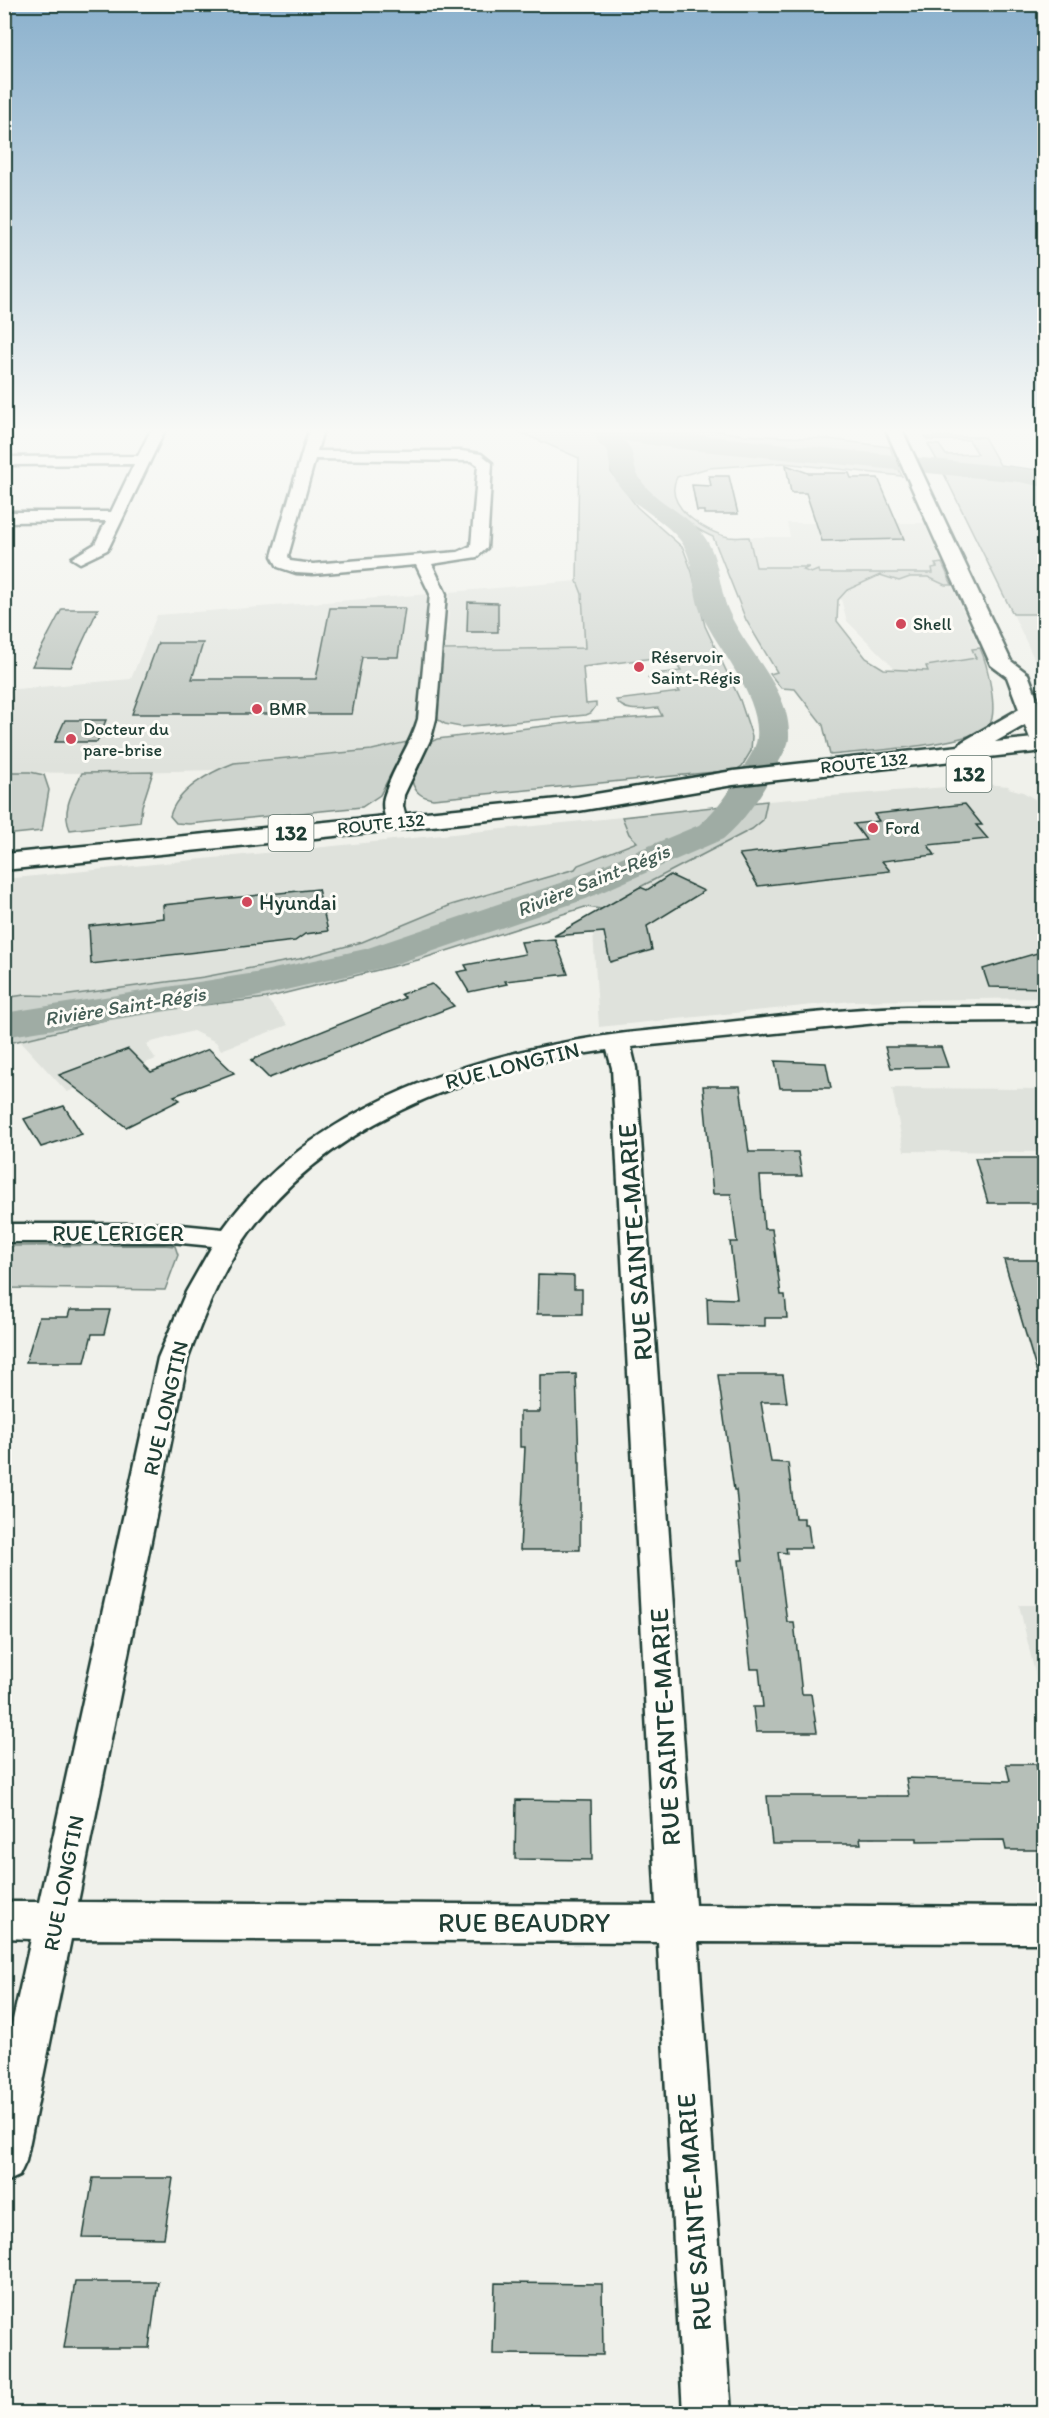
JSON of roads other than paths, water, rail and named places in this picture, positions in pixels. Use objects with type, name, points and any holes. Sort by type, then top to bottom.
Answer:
[{"type":"main road","points":[[960,543],[1024,665],[1029,695],[1044,744]]},
{"type":"main road","points":[[961,753],[1029,695]]},
{"type":"main road","name":"ROUTE 132","points":[[4,862],[728,788],[773,774],[1044,744]]},
{"type":"main road","name":"ROUTE 132","points":[[728,788],[760,794],[1025,769]]},
{"type":"street","points":[[80,558],[100,549],[103,543]]},
{"type":"street","points":[[284,543],[280,556],[282,563],[288,566],[313,569],[458,557],[474,553],[480,543]]},
{"type":"street","points":[[397,822],[393,806],[394,795],[422,738],[427,719],[438,592],[422,560]]},
{"type":"street","name":"RUE LONGTIN","points":[[4,2161],[173,1358],[199,1294],[230,1239],[274,1189],[342,1133],[391,1104],[429,1087],[504,1063],[570,1048],[828,1019],[925,1014],[1044,1014]]},
{"type":"street","name":"RUE SAINTE-MARIE","points":[[617,1042],[624,1068],[707,2414]]},
{"type":"street","name":"RUE LERIGER","points":[[4,1233],[171,1233],[230,1239]]},
{"type":"street","name":"RUE BEAUDRY","points":[[4,1920],[1044,1925]]},
{"type":"waterway","name":"Rivière Saint-Régis","points":[[4,1025],[255,985],[376,958],[573,891],[711,832],[722,823],[739,802],[773,741],[773,726],[762,693],[715,613],[709,596],[702,559],[695,543]]},
{"type":"place","name":"Shell","points":[[901,624]]},
{"type":"place","name":"Réservoir Saint-Régis","points":[[639,667]]},
{"type":"place","name":"BMR","points":[[257,709]]},
{"type":"place","name":"Docteur du pare-brise","points":[[71,739]]},
{"type":"place","name":"Ford","points":[[873,828]]},
{"type":"place","name":"Hyundai","points":[[247,902]]}]
